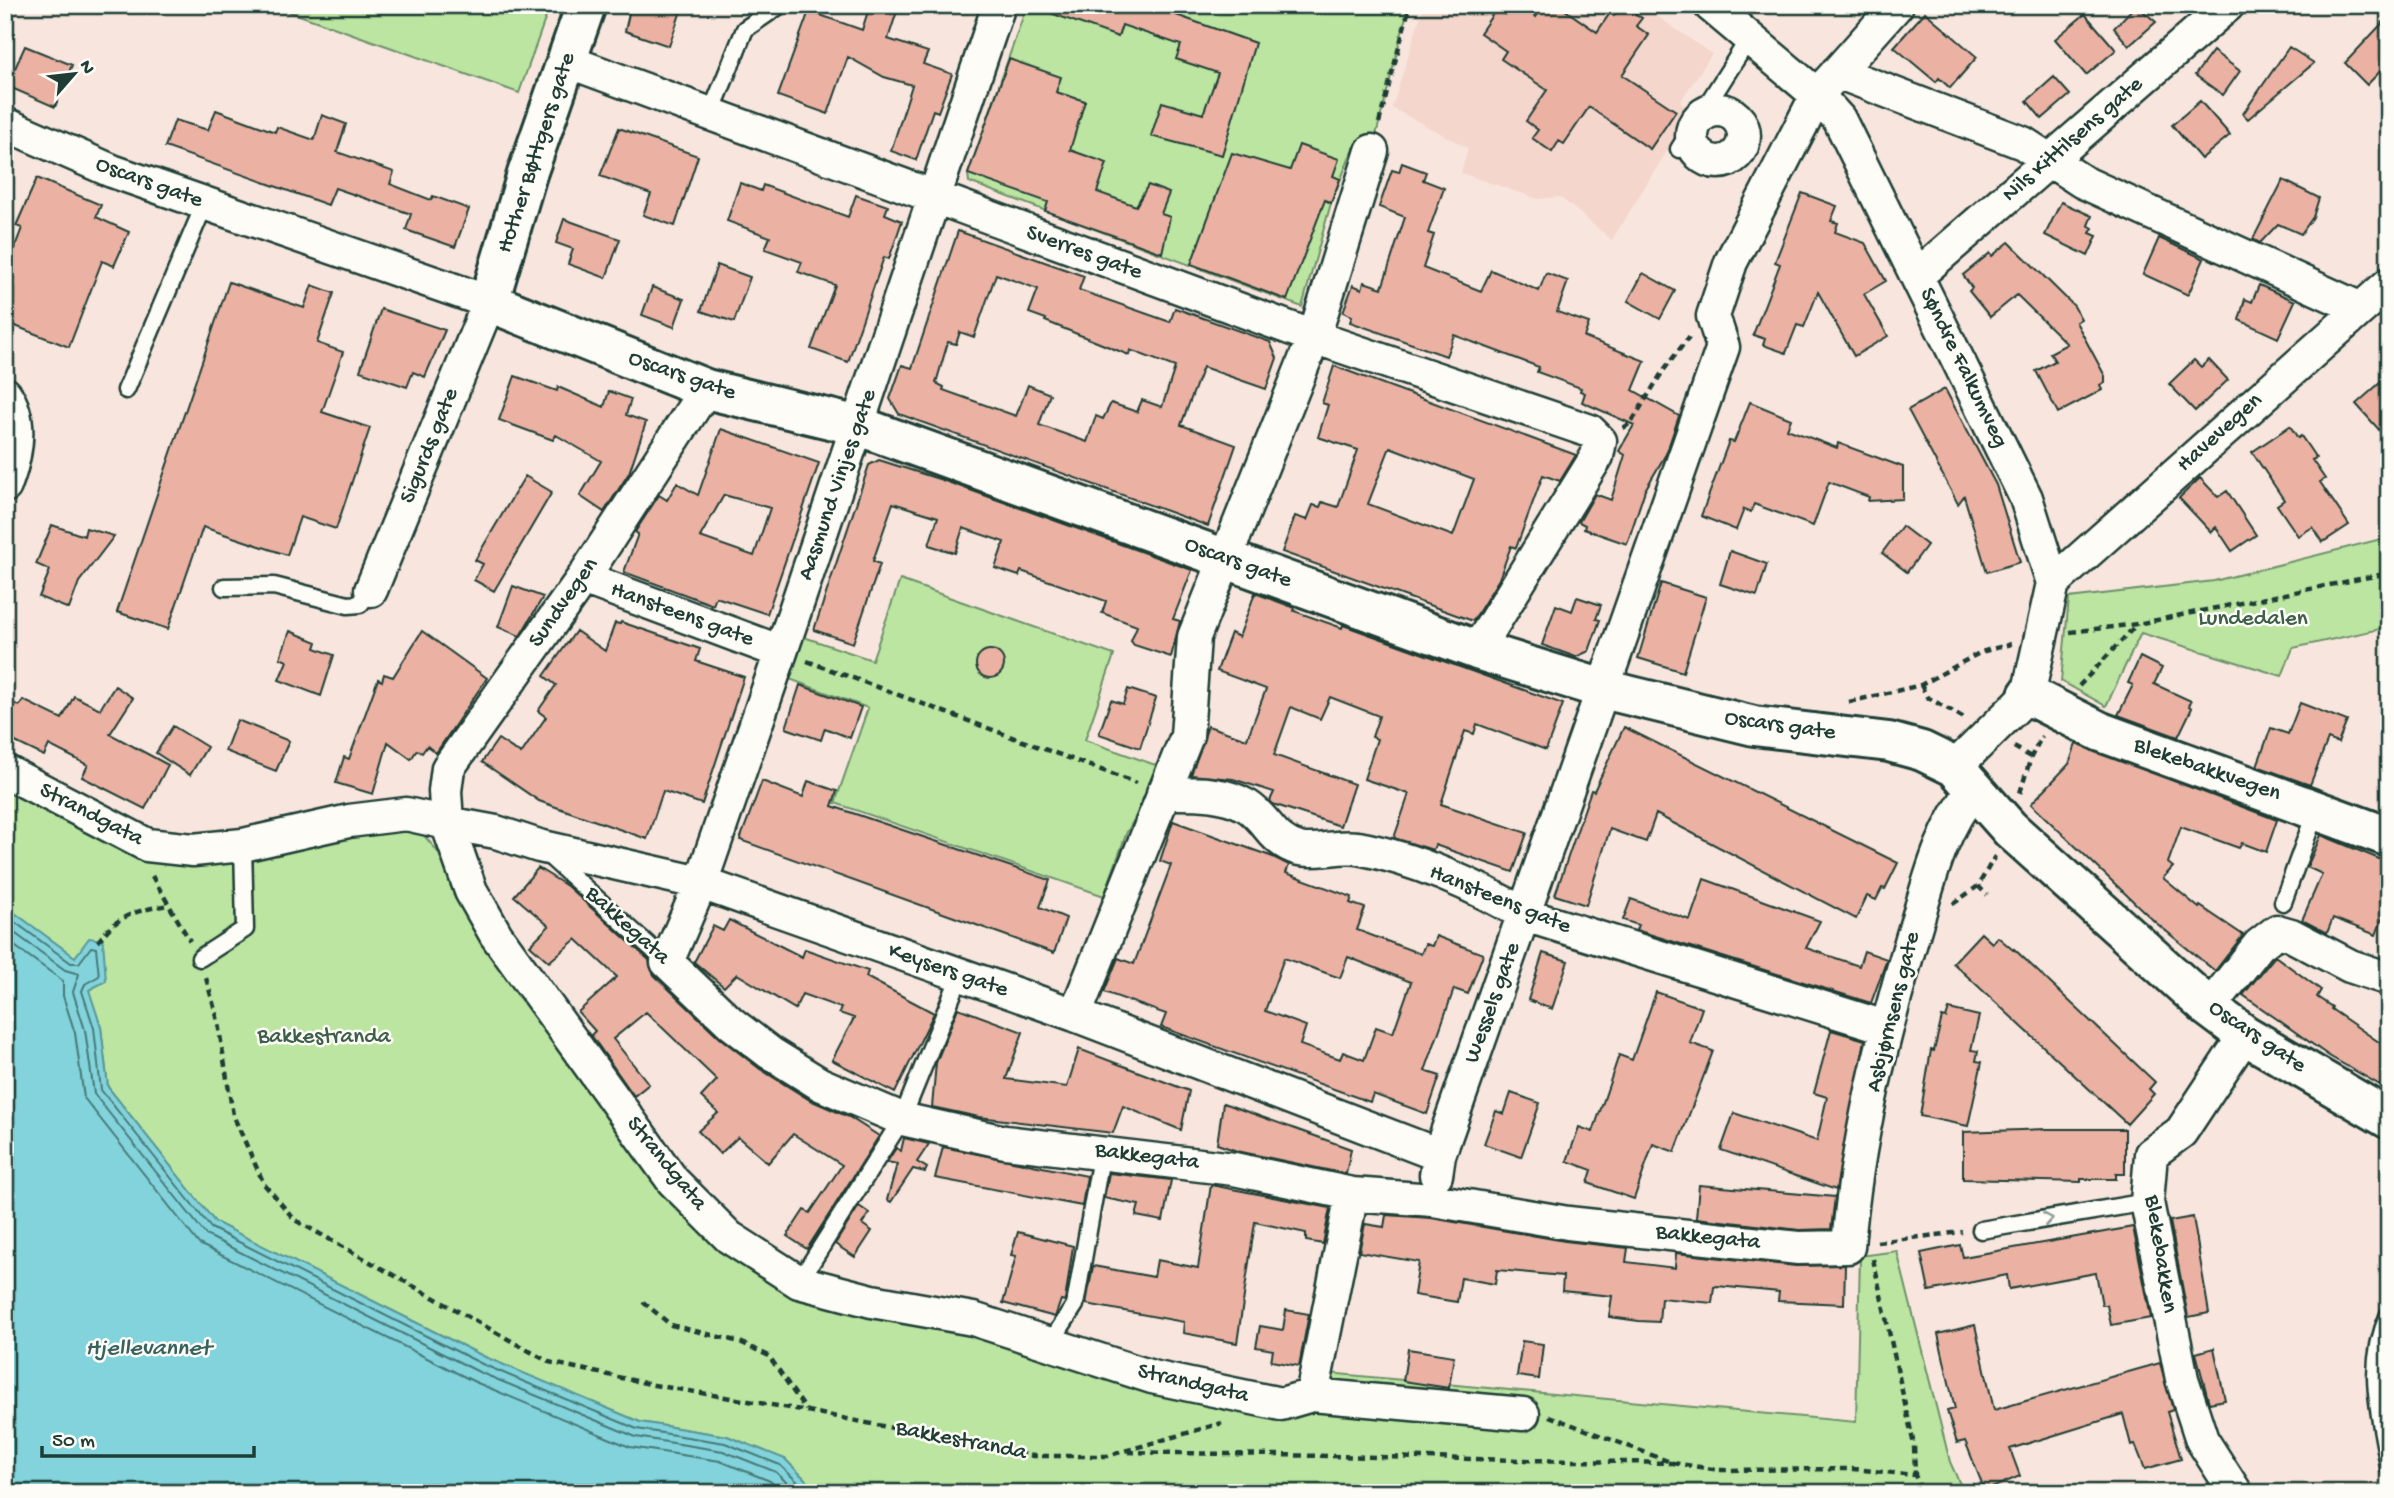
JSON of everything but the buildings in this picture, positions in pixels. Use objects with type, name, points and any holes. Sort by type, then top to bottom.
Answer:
[{"type":"street","name":"Hother Bøttgers gate","points":[[489,302],[527,174],[586,5]]},
{"type":"street","name":"Aasmund Vinjes gate","points":[[667,961],[701,883],[859,426],[999,5]]},
{"type":"street","name":"Søndre Falkumveg","points":[[1710,5],[1816,95],[1839,119],[2026,498],[2053,583]]},
{"type":"street","points":[[1713,316],[1731,262],[1816,95],[1897,5]]},
{"type":"street","name":"Nils Kittilsens gate","points":[[1918,275],[2228,5]]},
{"type":"street","name":"Sverres gate","points":[[567,61],[1314,337],[1590,431],[1600,441]]},
{"type":"street","points":[[1838,72],[2024,143],[2083,181],[2359,309]]},
{"type":"street","name":"Oscars gate","points":[[5,124],[112,171],[489,302],[706,390],[859,426],[1476,650],[1603,689],[1754,726],[1889,742],[1922,751],[1965,778],[2010,829],[2209,1008],[2245,1035],[2389,1119]]},
{"type":"street","points":[[1075,1015],[1187,736],[1194,637],[1314,337],[1372,151]]},
{"type":"street","name":"Havevegen","points":[[2053,583],[2389,284]]},
{"type":"street","name":"Sigurds gate","points":[[371,590],[489,302]]},
{"type":"street","name":"Wessels gate","points":[[1433,1200],[1439,1154],[1723,347],[1713,316]]},
{"type":"street","name":"Sundvegen","points":[[447,823],[444,791],[448,768],[583,578],[706,390]]},
{"type":"street","points":[[5,486],[17,436],[9,400]]},
{"type":"street","points":[[1476,650],[1597,456],[1600,441]]},
{"type":"street","name":"Hansteens gate","points":[[583,578],[781,652]]},
{"type":"street","points":[[1965,778],[2038,711],[2053,583]]},
{"type":"street","name":"Blekebakkvegen","points":[[2038,711],[2317,808],[2389,837]]},
{"type":"street","name":"Strandgata","points":[[5,771],[147,845],[192,850],[243,845],[349,821],[406,814],[447,823],[471,891],[496,935],[673,1181],[729,1237],[799,1282],[872,1301],[973,1319],[1152,1377],[1281,1404],[1312,1395]]},
{"type":"street","name":"Asbjørnsens gate","points":[[1858,1245],[1851,1209],[1885,1027],[1943,837],[1955,814],[1965,778]]},
{"type":"street","name":"Hansteens gate","points":[[1163,793],[1204,793],[1247,806],[1279,841],[1290,845],[1302,849],[1357,848],[1387,856],[1483,890],[1525,915],[1885,1027]]},
{"type":"street","name":"Keysers gate","points":[[447,823],[496,831],[538,846],[701,883],[1075,1015],[1439,1154]]},
{"type":"street","points":[[2209,1008],[2259,945],[2277,931],[2291,934],[2350,966],[2389,979]]},
{"type":"street","name":"Bakkegata","points":[[667,961],[731,1023],[770,1053],[820,1084],[902,1119],[1005,1142],[1234,1168],[1352,1194],[1433,1200],[1568,1223],[1798,1248],[1858,1245]]},
{"type":"street","name":"Blekebakken","points":[[2236,1493],[2202,1440],[2182,1379],[2147,1202],[2151,1154],[2181,1132],[2245,1035]]},
{"type":"street","points":[[1352,1194],[1312,1395],[1522,1414]]},
{"type":"lane","points":[[710,115],[745,29],[780,5]]},
{"type":"lane","points":[[1679,149],[1750,37]]},
{"type":"lane","points":[[126,390],[205,203]]},
{"type":"lane","points":[[224,587],[274,586],[348,605],[360,604],[371,590]]},
{"type":"lane","points":[[2283,901],[2317,808]]},
{"type":"lane","points":[[200,958],[245,929],[243,845]]},
{"type":"lane","name":"Bakkegata","points":[[538,846],[667,961]]},
{"type":"lane","points":[[799,1282],[902,1119],[960,976]]},
{"type":"lane","points":[[1049,1345],[1075,1305],[1102,1151]]},
{"type":"lane","points":[[1981,1230],[2147,1202]]},
{"type":"lane","points":[[2389,1314],[2378,1339],[2374,1376],[2389,1467]]},
{"type":"path","points":[[1372,151],[1410,5]]},
{"type":"path","points":[[1600,441],[1630,423],[1670,361],[1700,323],[1713,316]]},
{"type":"path","points":[[2062,634],[2137,624],[2389,573]]},
{"type":"path","points":[[2075,690],[2137,624]]},
{"type":"path","points":[[1844,702],[1921,685],[1982,652],[2019,642]]},
{"type":"path","points":[[781,652],[1163,793]]},
{"type":"path","points":[[1947,912],[1978,886],[2010,829],[2031,757],[2038,711]]},
{"type":"path","name":"Bakkestranda","points":[[147,845],[152,875],[200,958],[217,1017],[233,1115],[264,1184],[295,1220],[549,1362],[654,1385],[807,1411],[1032,1456],[1107,1456],[1225,1422]]},
{"type":"path","points":[[1978,886],[1987,895]]},
{"type":"path","points":[[98,942],[109,926],[134,911],[169,905]]},
{"type":"path","points":[[1922,1493],[1915,1475],[1914,1445],[1858,1245],[1981,1230]]},
{"type":"path","points":[[643,1302],[671,1325],[740,1342],[769,1356],[807,1411]]},
{"type":"path","points":[[1522,1414],[1551,1416],[1673,1463]]},
{"type":"path","points":[[1121,1452],[1673,1463],[1719,1470],[1853,1469],[1915,1475]]},
{"type":"shaded area","points":[[1424,5],[1641,5],[1712,54],[1680,102],[1691,112],[1612,240],[1560,197],[1538,199],[1461,173],[1468,148],[1392,108]]},
{"type":"green space","points":[[271,5],[550,5],[519,93]]},
{"type":"green space","points":[[1027,5],[1409,5],[1372,151],[1355,144],[1331,203],[1302,307],[969,182],[968,174]]},
{"type":"green space","name":"Lundedalen","points":[[2389,537],[2389,627],[2293,648],[2282,676],[2141,633],[2106,706],[2061,681],[2069,598],[2214,581]]},
{"type":"green space","points":[[900,580],[1114,655],[1085,740],[1164,768],[1127,832],[1104,896],[835,803],[868,708],[784,677],[798,635],[872,660]]},
{"type":"green space","name":"Bakkestranda","points":[[5,771],[147,845],[406,814],[471,891],[673,1181],[799,1282],[1281,1404],[1317,1372],[1856,1422],[1860,1256],[1897,1251],[1950,1462],[1964,1493],[819,1493],[785,1459],[727,1436],[640,1422],[485,1357],[215,1222],[108,1087],[101,1027],[75,958],[5,906]]},
{"type":"water","name":"Hjellevannet","points":[[5,906],[75,957],[89,938],[103,940],[106,981],[89,990],[101,1027],[108,1087],[215,1222],[485,1357],[640,1422],[727,1436],[785,1459],[819,1493],[5,1493]]}]
